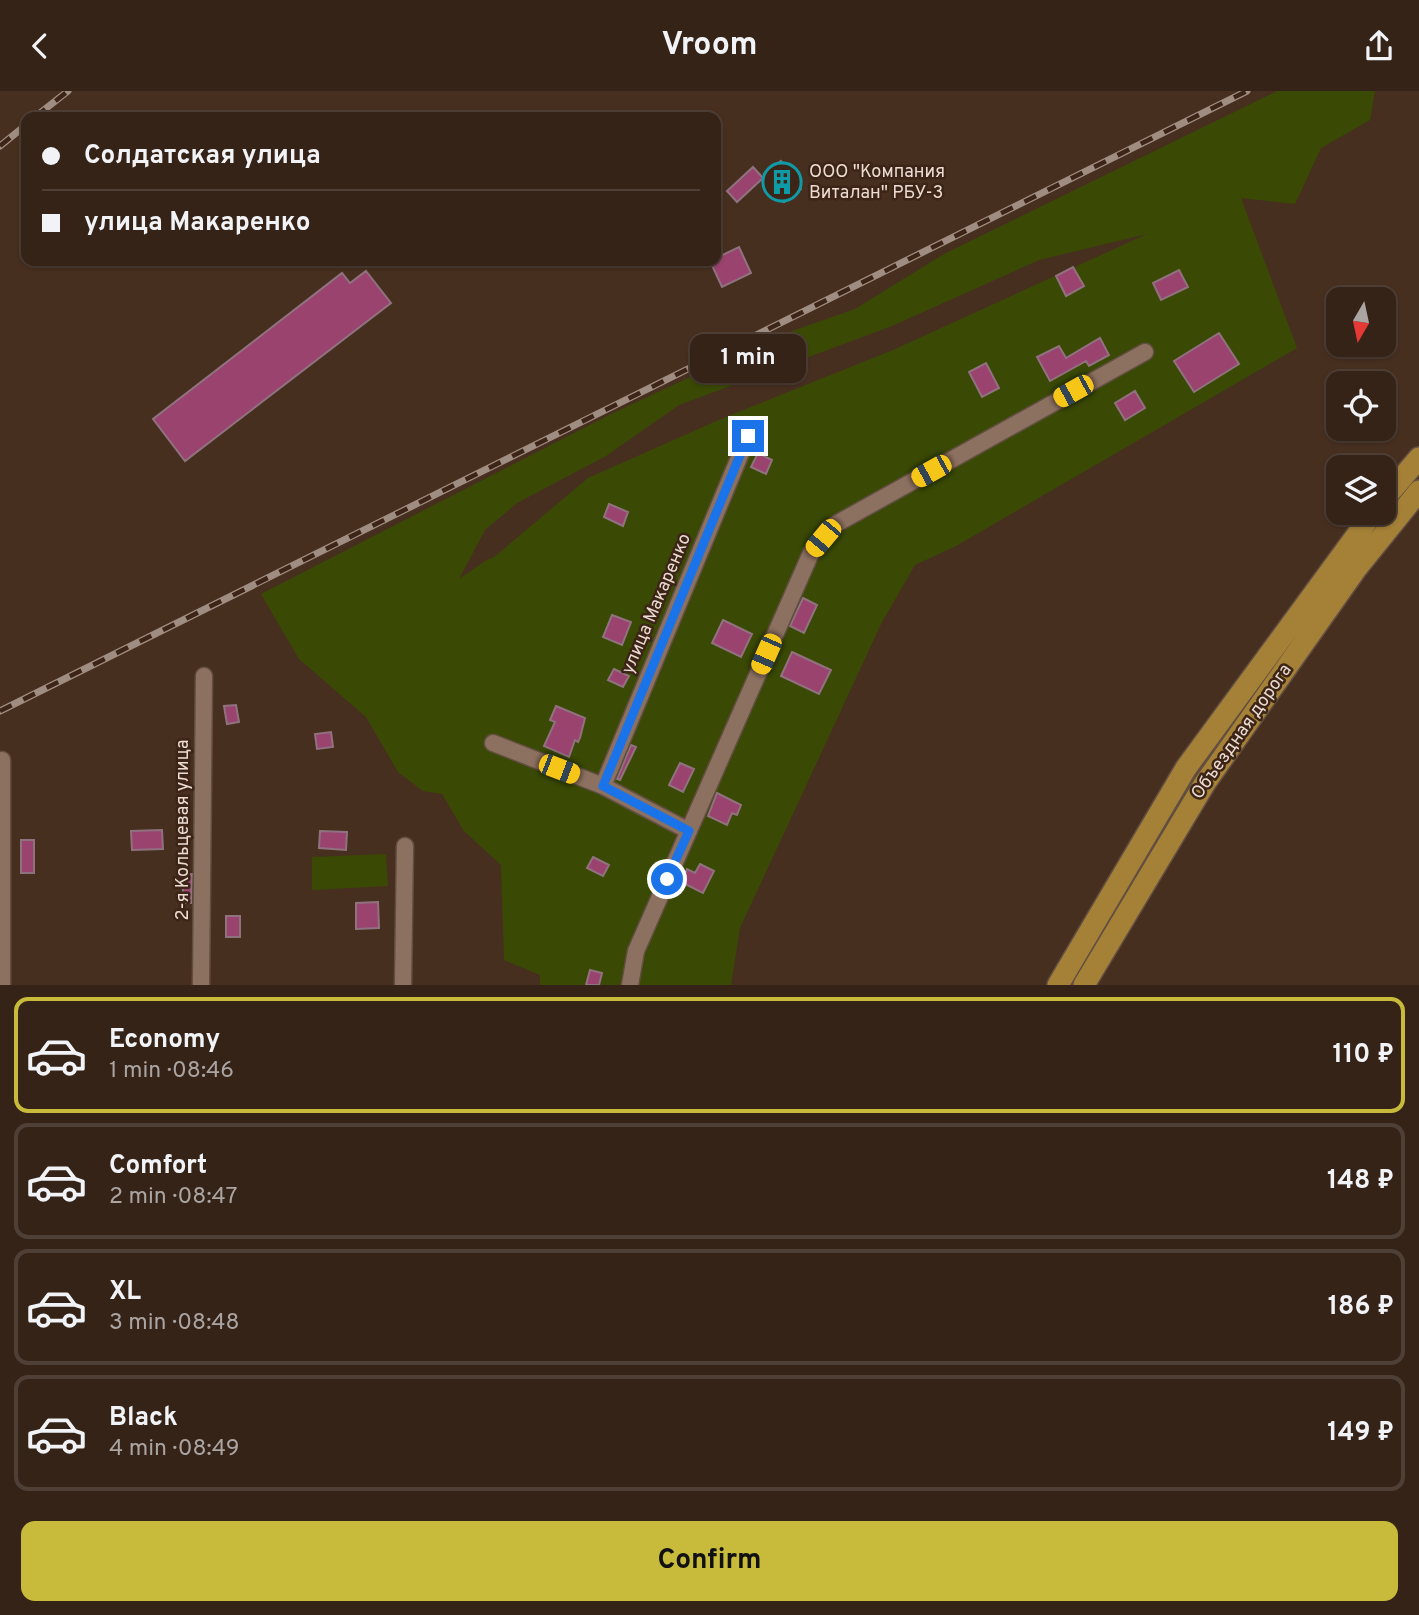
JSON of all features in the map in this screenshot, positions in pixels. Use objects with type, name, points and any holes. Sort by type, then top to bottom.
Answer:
[{"type":"highway","points":[[1396,485],[1419,458]]},
{"type":"highway","name":"Объездная дорога","points":[[1084,985],[1205,783],[1356,569],[1419,491]]},
{"type":"highway","name":"Объездная дорога","points":[[1058,985],[1186,768],[1364,525]]},
{"type":"street","points":[[630,985],[636,951],[811,553],[836,524],[1145,352]]},
{"type":"street","name":"улица Макаренко","points":[[603,786],[748,436]]},
{"type":"street","name":"2-я Кольцевая улица","points":[[201,985],[204,676]]},
{"type":"street","points":[[493,743],[603,786],[689,831]]},
{"type":"street","points":[[2,760],[2,985]]},
{"type":"street","points":[[403,985],[405,846]]},
{"type":"green space","points":[[1277,91],[1375,91],[1370,120],[1321,148],[1295,204],[1241,198],[1297,348],[956,546],[915,565],[882,622],[740,928],[731,985],[540,985],[540,975],[504,960],[501,865],[464,831],[442,794],[423,791],[398,772],[366,717],[299,659],[261,594],[609,415],[775,337],[855,309],[944,254]],"holes":[[[1147,234],[893,350],[721,419],[588,478],[493,558],[459,579],[485,530],[517,503],[606,456],[679,405],[892,326],[1039,260]]]},
{"type":"green space","points":[[386,854],[388,886],[312,890],[312,857]]},
{"type":"building","name":"ООО \"Компания Виталан\" РБУ-3","points":[[781,161],[801,189],[784,202],[764,174]]},
{"type":"building","points":[[753,167],[763,178],[737,202],[727,191]]},
{"type":"building","points":[[739,247],[751,273],[722,287],[712,266],[721,266],[721,256]]},
{"type":"building","points":[[1073,267],[1084,286],[1066,296],[1056,276]]},
{"type":"building","points":[[1179,270],[1188,287],[1161,300],[1153,283]]},
{"type":"building","points":[[366,271],[391,303],[185,461],[153,419],[342,273],[350,283]]},
{"type":"building","points":[[1219,333],[1239,364],[1194,392],[1174,361]]},
{"type":"building","points":[[1100,338],[1109,355],[1089,366],[1086,361],[1050,381],[1037,357],[1059,346],[1066,358]]},
{"type":"building","points":[[986,363],[999,388],[982,397],[969,372]]},
{"type":"building","points":[[1135,391],[1145,408],[1125,420],[1115,403]]},
{"type":"building","points":[[758,453],[772,460],[766,474],[751,467]]},
{"type":"building","points":[[609,504],[628,512],[623,526],[604,517]]},
{"type":"building","points":[[803,598],[817,605],[804,633],[790,626]]},
{"type":"building","points":[[612,615],[631,622],[622,645],[603,637]]},
{"type":"building","points":[[723,620],[752,634],[741,657],[712,643]]},
{"type":"building","points":[[792,652],[831,670],[819,694],[781,676]]},
{"type":"building","points":[[614,669],[629,676],[623,687],[608,680]]},
{"type":"building","points":[[236,705],[239,722],[227,724],[224,706]]},
{"type":"building","points":[[556,706],[585,718],[580,738],[578,742],[575,740],[569,757],[544,746],[555,722],[550,720]]},
{"type":"building","points":[[331,732],[333,747],[317,749],[315,734]]},
{"type":"building","points":[[631,745],[636,747],[620,780],[617,779]]},
{"type":"building","points":[[680,763],[694,769],[683,792],[669,785]]},
{"type":"building","points":[[717,793],[741,805],[737,815],[732,813],[727,825],[708,816]]},
{"type":"building","points":[[162,830],[163,849],[132,850],[131,831]]},
{"type":"building","points":[[320,831],[347,832],[346,850],[319,848]]},
{"type":"building","points":[[21,840],[34,840],[34,873],[21,873]]},
{"type":"building","points":[[593,857],[609,865],[603,876],[587,868]]},
{"type":"building","points":[[700,864],[714,871],[703,893],[681,882],[687,869],[695,873]]},
{"type":"building","points":[[183,874],[192,874],[191,903],[183,903]]},
{"type":"building","points":[[378,902],[379,928],[356,929],[356,903]]},
{"type":"building","points":[[226,916],[240,916],[240,937],[226,937]]},
{"type":"building","points":[[590,970],[602,973],[599,985],[586,985]]},
{"type":"railway","points":[[41,112],[68,91]]},
{"type":"railway","points":[[0,711],[1247,91]]},
{"type":"railway","points":[[0,146],[21,129]]},
{"type":"place","name":"ООО \"Компания Виталан\" РБУ-3","points":[[782,182]]},
{"type":"route","points":[[667,879],[689,831],[603,786],[748,436]]}]
